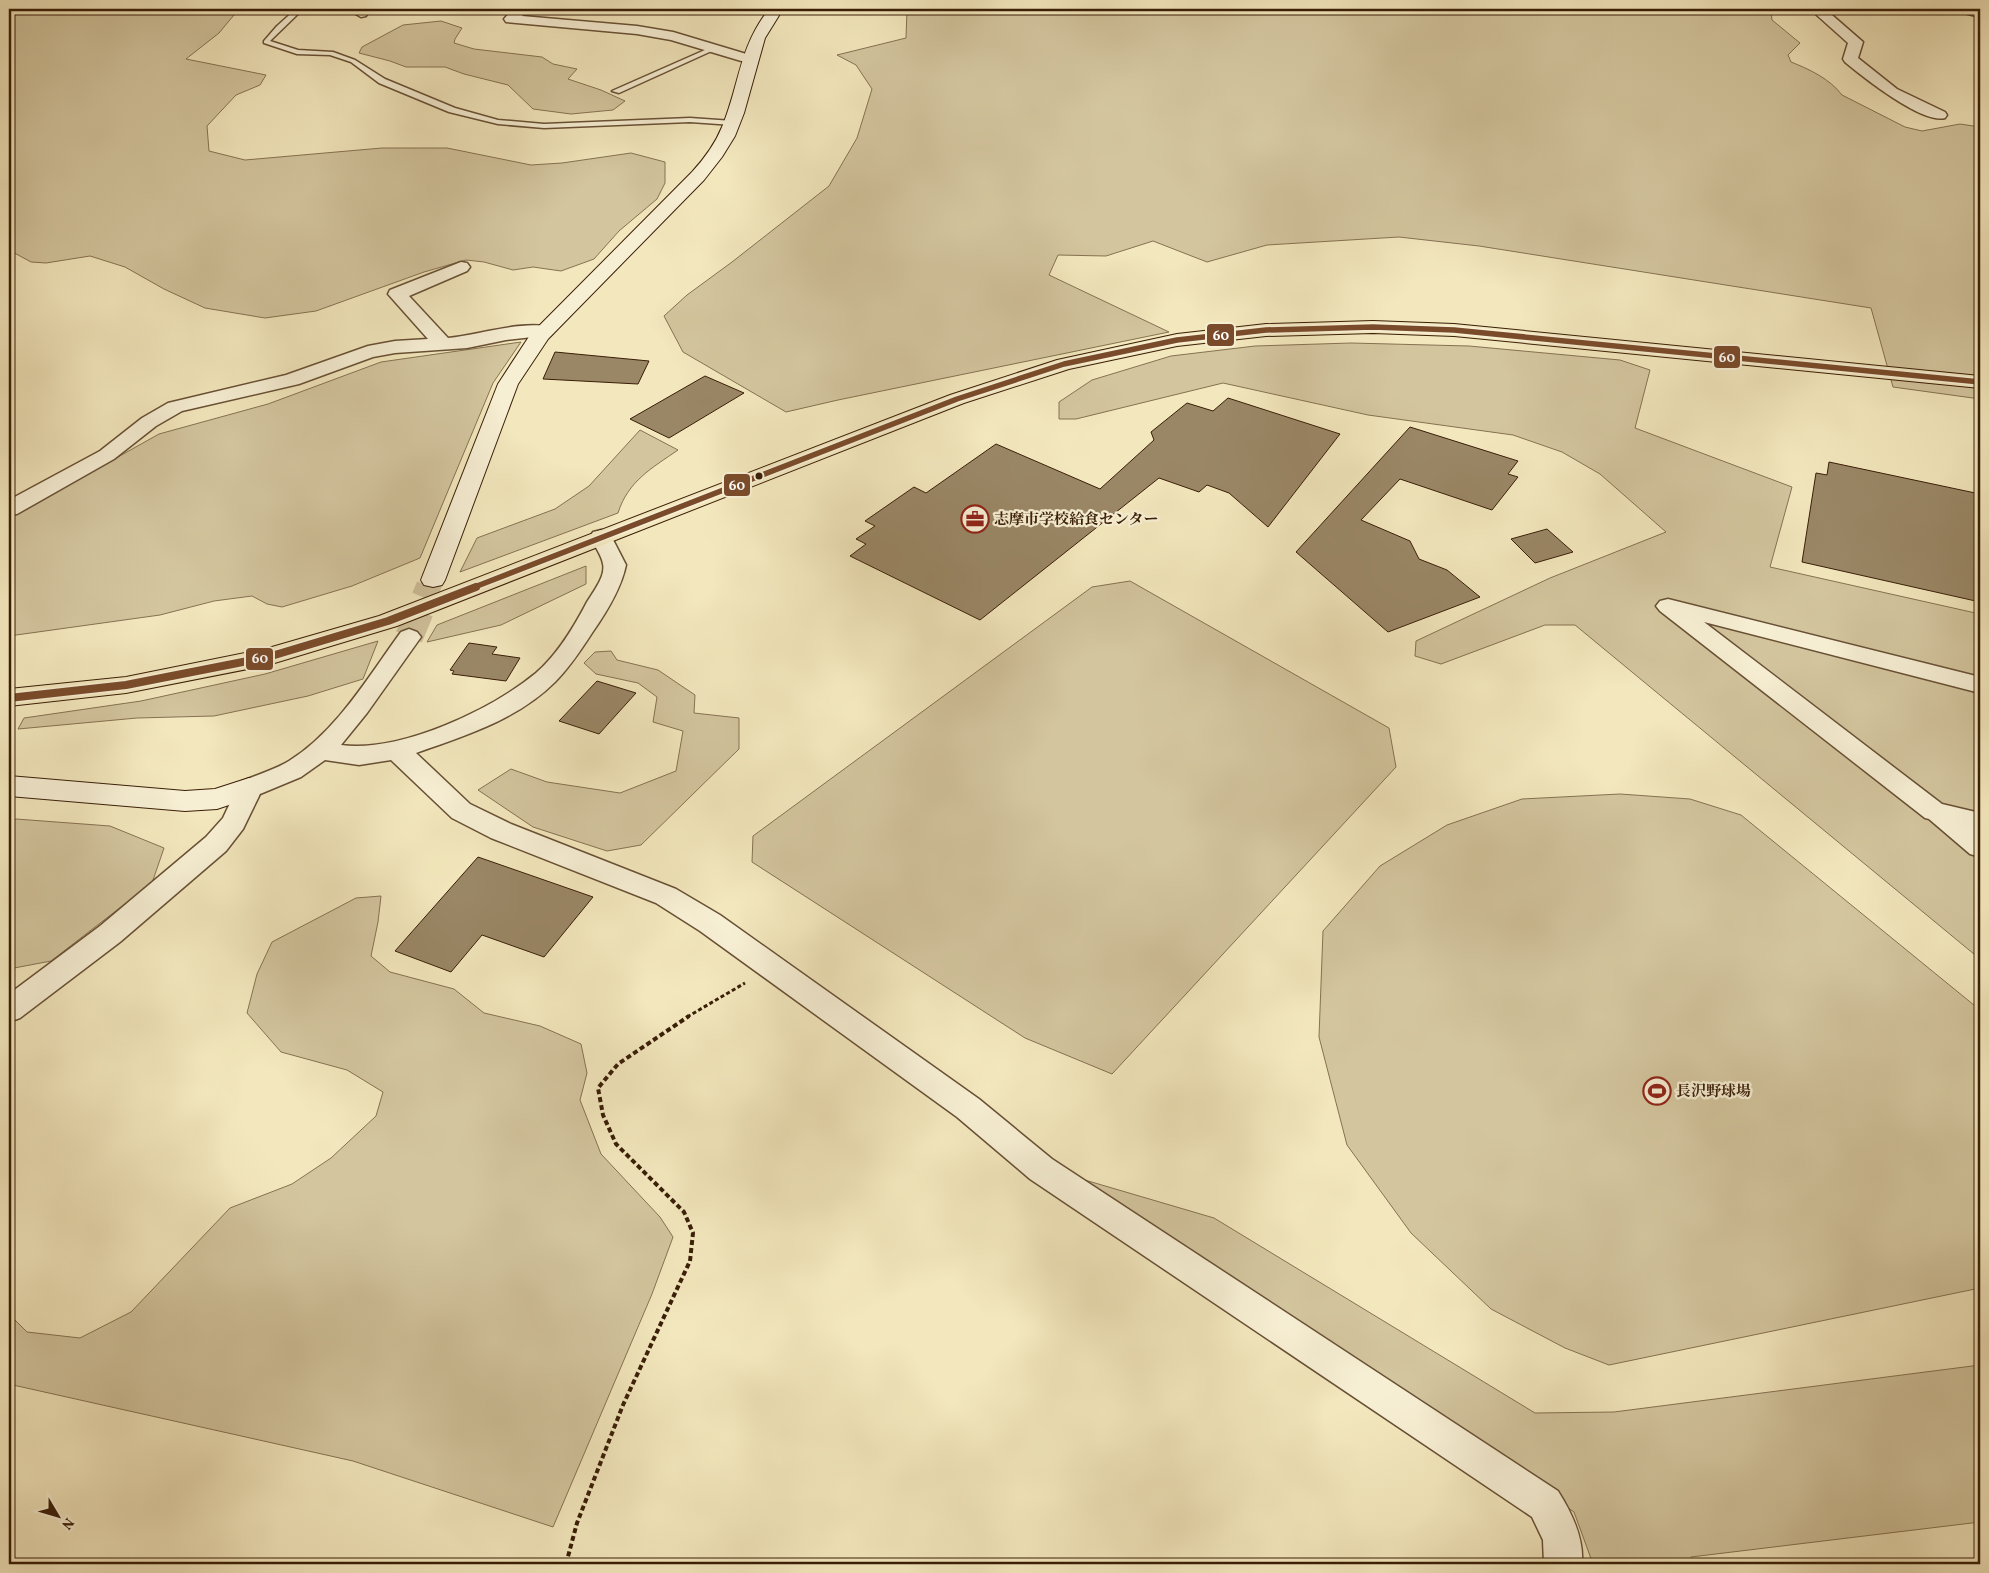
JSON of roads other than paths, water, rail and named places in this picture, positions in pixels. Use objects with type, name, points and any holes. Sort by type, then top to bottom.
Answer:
[{"type":"highway","points":[[9,698],[126,685],[268,657],[388,621],[957,399],[1064,364],[1177,340],[1266,330],[1373,327],[1454,330],[1980,382]]},
{"type":"street","points":[[521,9],[511,18],[637,30],[673,36],[748,59]]},
{"type":"street","points":[[433,580],[508,384],[544,331],[698,176],[719,151],[741,98],[748,59],[759,31],[776,9]]},
{"type":"street","points":[[1817,9],[1856,42],[1850,59],[1892,92],[1939,115]]},
{"type":"street","points":[[443,344],[397,294],[461,267]]},
{"type":"street","points":[[9,509],[107,455],[149,422],[174,407],[292,380],[368,352],[395,347],[467,342],[506,334],[544,331]]},
{"type":"street","points":[[321,751],[359,756],[398,750],[476,723],[517,699],[546,677],[571,647],[589,621],[612,578],[615,565],[601,537]]},
{"type":"street","points":[[1980,685],[1668,606],[1980,847]]},
{"type":"street","points":[[9,786],[185,801],[217,799],[249,788],[297,768],[321,751],[340,731],[409,637]]},
{"type":"street","points":[[398,750],[461,811],[501,832],[666,896],[710,923],[968,1108],[1042,1169],[1545,1504],[1558,1524],[1564,1555],[1563,1564]]},
{"type":"street","points":[[9,1010],[110,934],[216,844],[234,822],[249,788]]},
{"type":"street","points":[[1934,811],[1980,822]]},
{"type":"lane","points":[[300,9],[279,27],[266,42],[297,52],[331,53],[353,61],[382,81],[422,99],[476,117],[523,126],[690,120],[732,122]]},
{"type":"lane","points":[[616,92],[714,48]]},
{"type":"tunnel","points":[[430,588],[433,580]]},
{"type":"tunnel","points":[[409,637],[430,587]]},
{"type":"place","name":"志摩市学校給食センター","points":[[975,519]]},
{"type":"place","name":"長沢野球場","points":[[1657,1091]]}]
